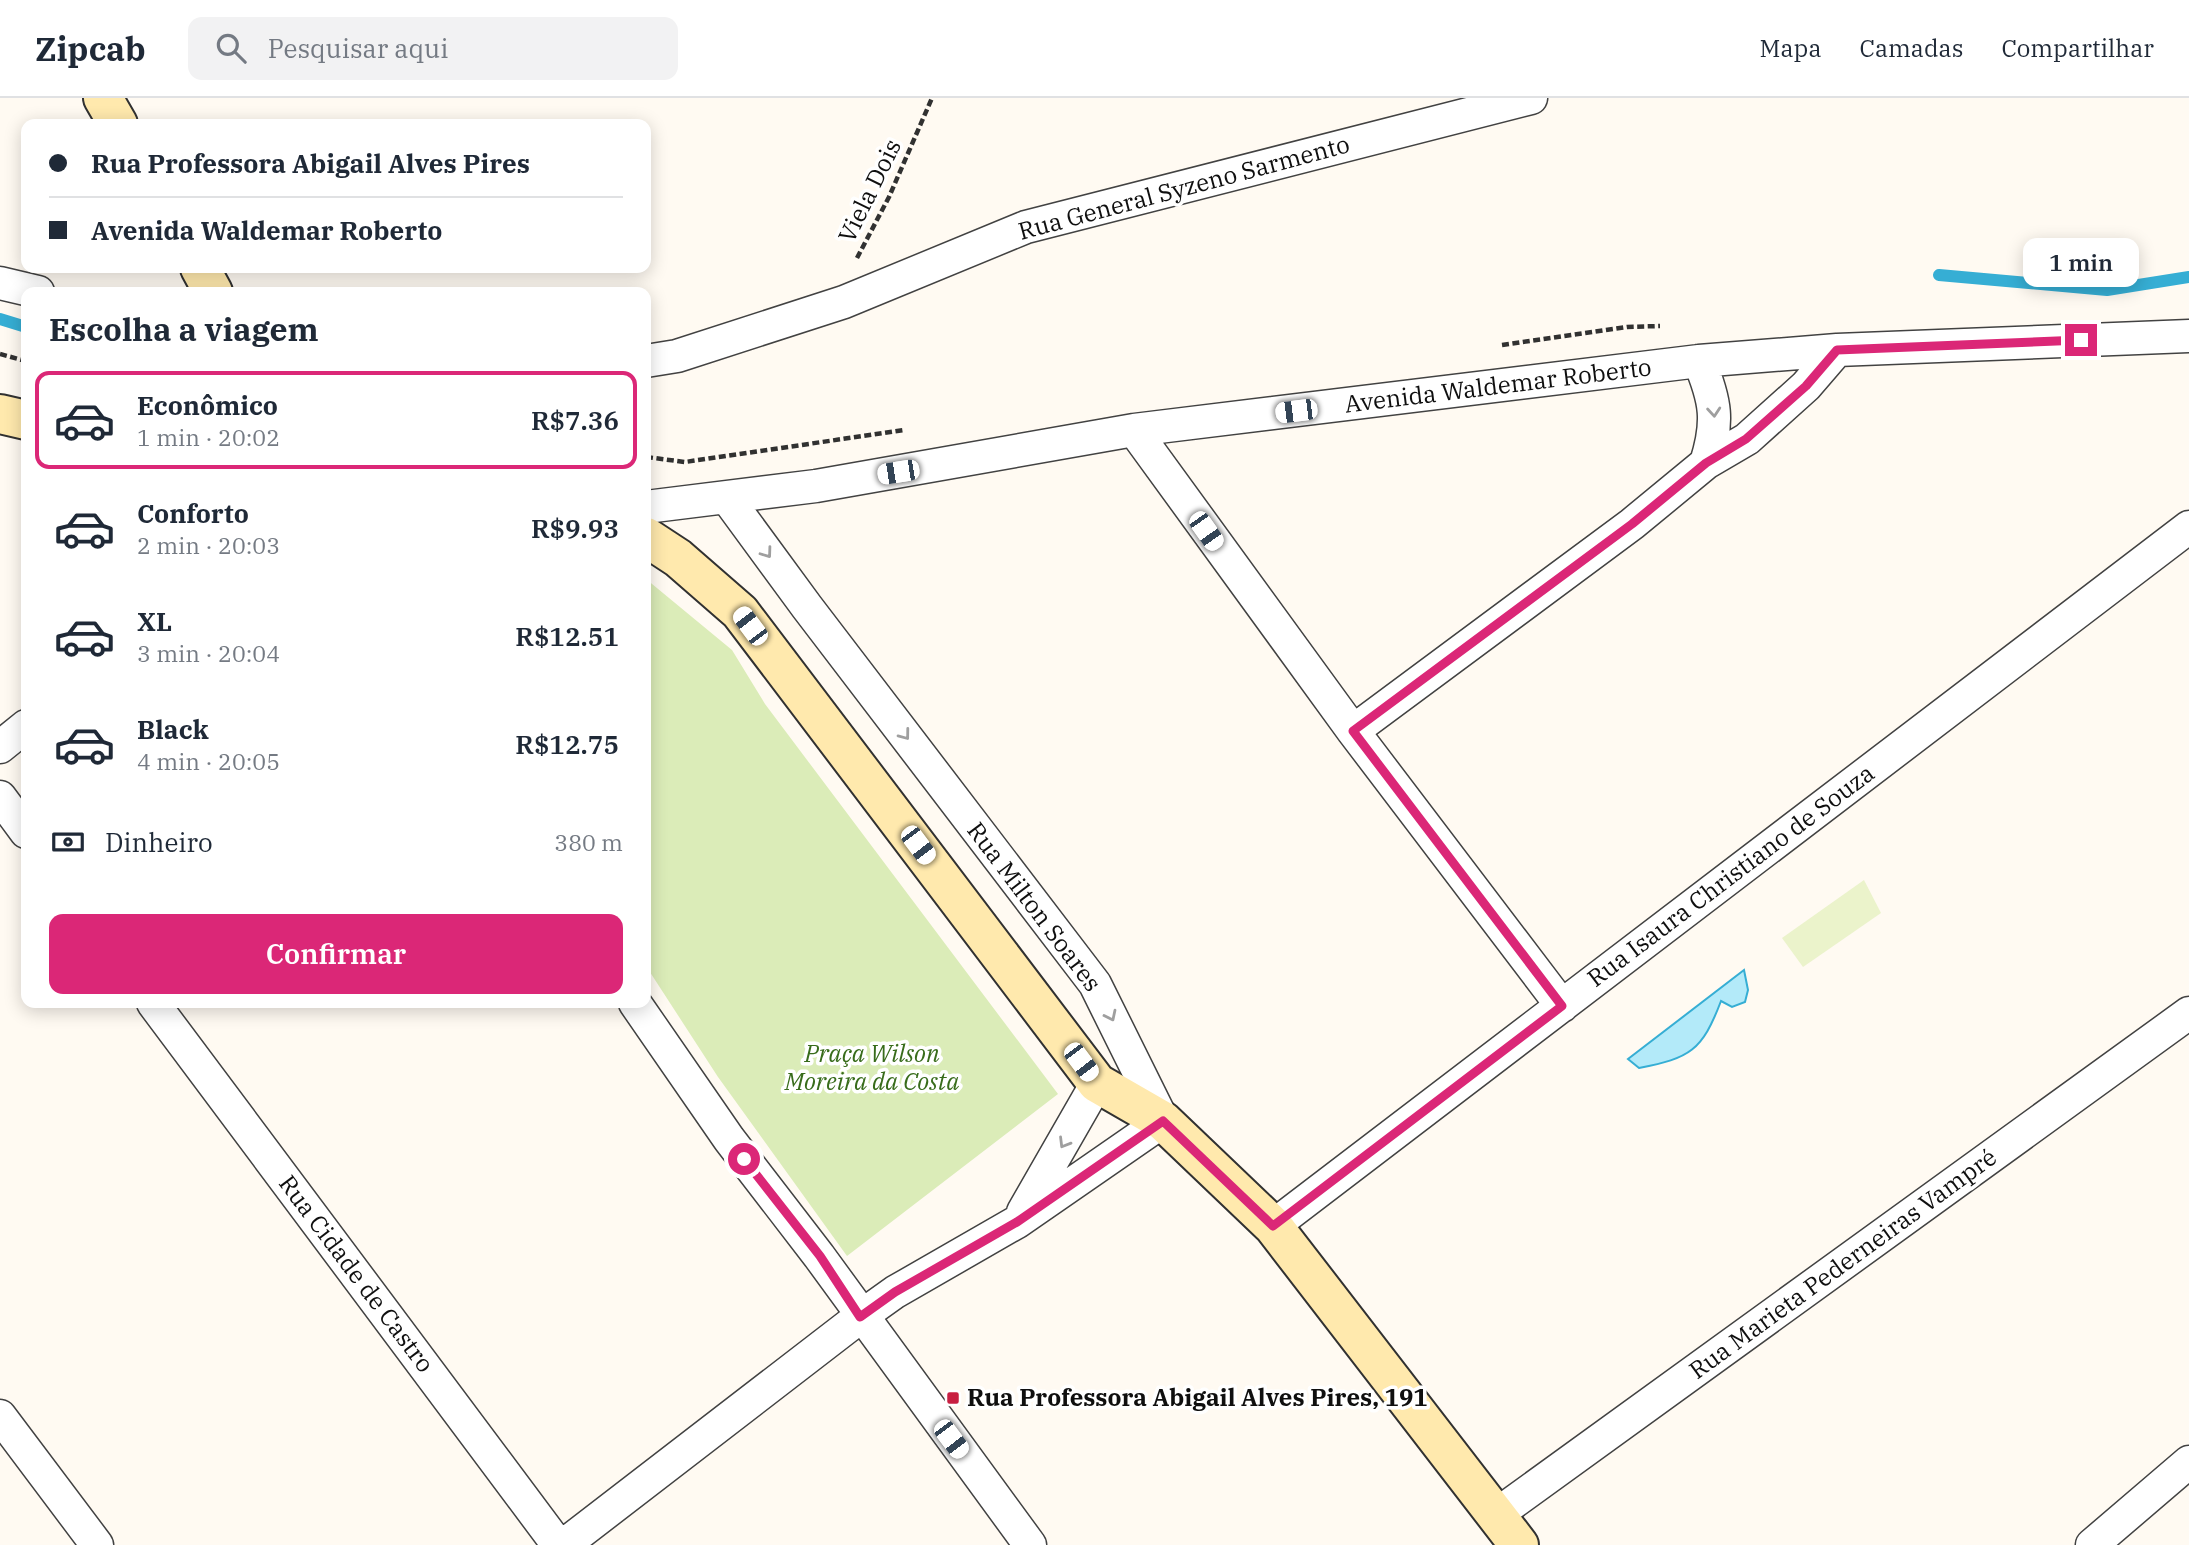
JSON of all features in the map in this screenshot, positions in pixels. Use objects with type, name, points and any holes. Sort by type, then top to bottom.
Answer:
[{"type":"main road","points":[[103,98],[115,119]]},
{"type":"main road","points":[[0,414],[21,419]]},
{"type":"main road","points":[[651,541],[709,583],[740,612],[1097,1083],[1163,1121]]},
{"type":"main road","name":"Rua Milton Soares","points":[[1163,1121],[1273,1226],[1519,1545]]},
{"type":"street","name":"Rua General Syzeno Sarmento","points":[[651,360],[677,356],[844,302],[1026,227],[1531,98]]},
{"type":"street","points":[[0,283],[21,288]]},
{"type":"street","name":"Avenida Waldemar Roberto","points":[[651,506],[816,486],[1134,430],[1699,361],[1837,350],[2189,336]]},
{"type":"street","points":[[1353,731],[1632,524],[1706,463],[1746,439],[1806,386],[1837,350]]},
{"type":"street","points":[[1699,361],[1712,391],[1716,420],[1706,463]]},
{"type":"street","points":[[1134,430],[1353,731],[1562,1006]]},
{"type":"street","name":"Rua Milton Soares","points":[[727,498],[1095,984],[1163,1121]]},
{"type":"street","name":"Rua Isaura Christiano de Souza","points":[[1273,1226],[2189,527]]},
{"type":"street","points":[[0,747],[21,730]]},
{"type":"street","points":[[0,797],[21,825]]},
{"type":"street","name":"Rua Cidade de Castro","points":[[157,1008],[558,1545]]},
{"type":"street","points":[[638,1008],[729,1139],[820,1256],[860,1317],[1030,1545]]},
{"type":"street","name":"Rua Marieta Pederneiras Vampré","points":[[1496,1515],[2189,1013]]},
{"type":"street","points":[[1017,1222],[1097,1083]]},
{"type":"street","points":[[564,1545],[895,1292],[1017,1222],[1163,1121]]},
{"type":"street","points":[[0,1416],[97,1545]]},
{"type":"street","points":[[2092,1545],[2189,1462]]},
{"type":"path","name":"Viela Dois","points":[[844,302],[852,267],[889,197],[932,98]]},
{"type":"path","points":[[0,354],[21,360]]},
{"type":"path","points":[[651,458],[685,462]]},
{"type":"green space","name":"Praça Wilson Moreira da Costa","points":[[651,583],[732,650],[765,704],[1058,1094],[847,1256],[718,1077],[651,974]]},
{"type":"green space","points":[[1864,880],[1881,913],[1803,967],[1782,938]]},
{"type":"water","points":[[1744,970],[1748,990],[1745,1002],[1732,1007],[1721,1001],[1707,1031],[1692,1050],[1671,1060],[1639,1068],[1628,1059]]},
{"type":"waterway","points":[[1939,275],[2107,290],[2189,277]]},
{"type":"waterway","points":[[0,319],[21,325]]},
{"type":"place","name":"Rua Professora Abigail Alves Pires, 191","points":[[953,1398]]},
{"type":"route","points":[[744,1159],[820,1256],[860,1317],[895,1292],[1017,1222],[1163,1121],[1273,1226],[1562,1006],[1353,731],[1632,524],[1706,463],[1746,439],[1806,386],[1837,350],[2081,340]]}]
